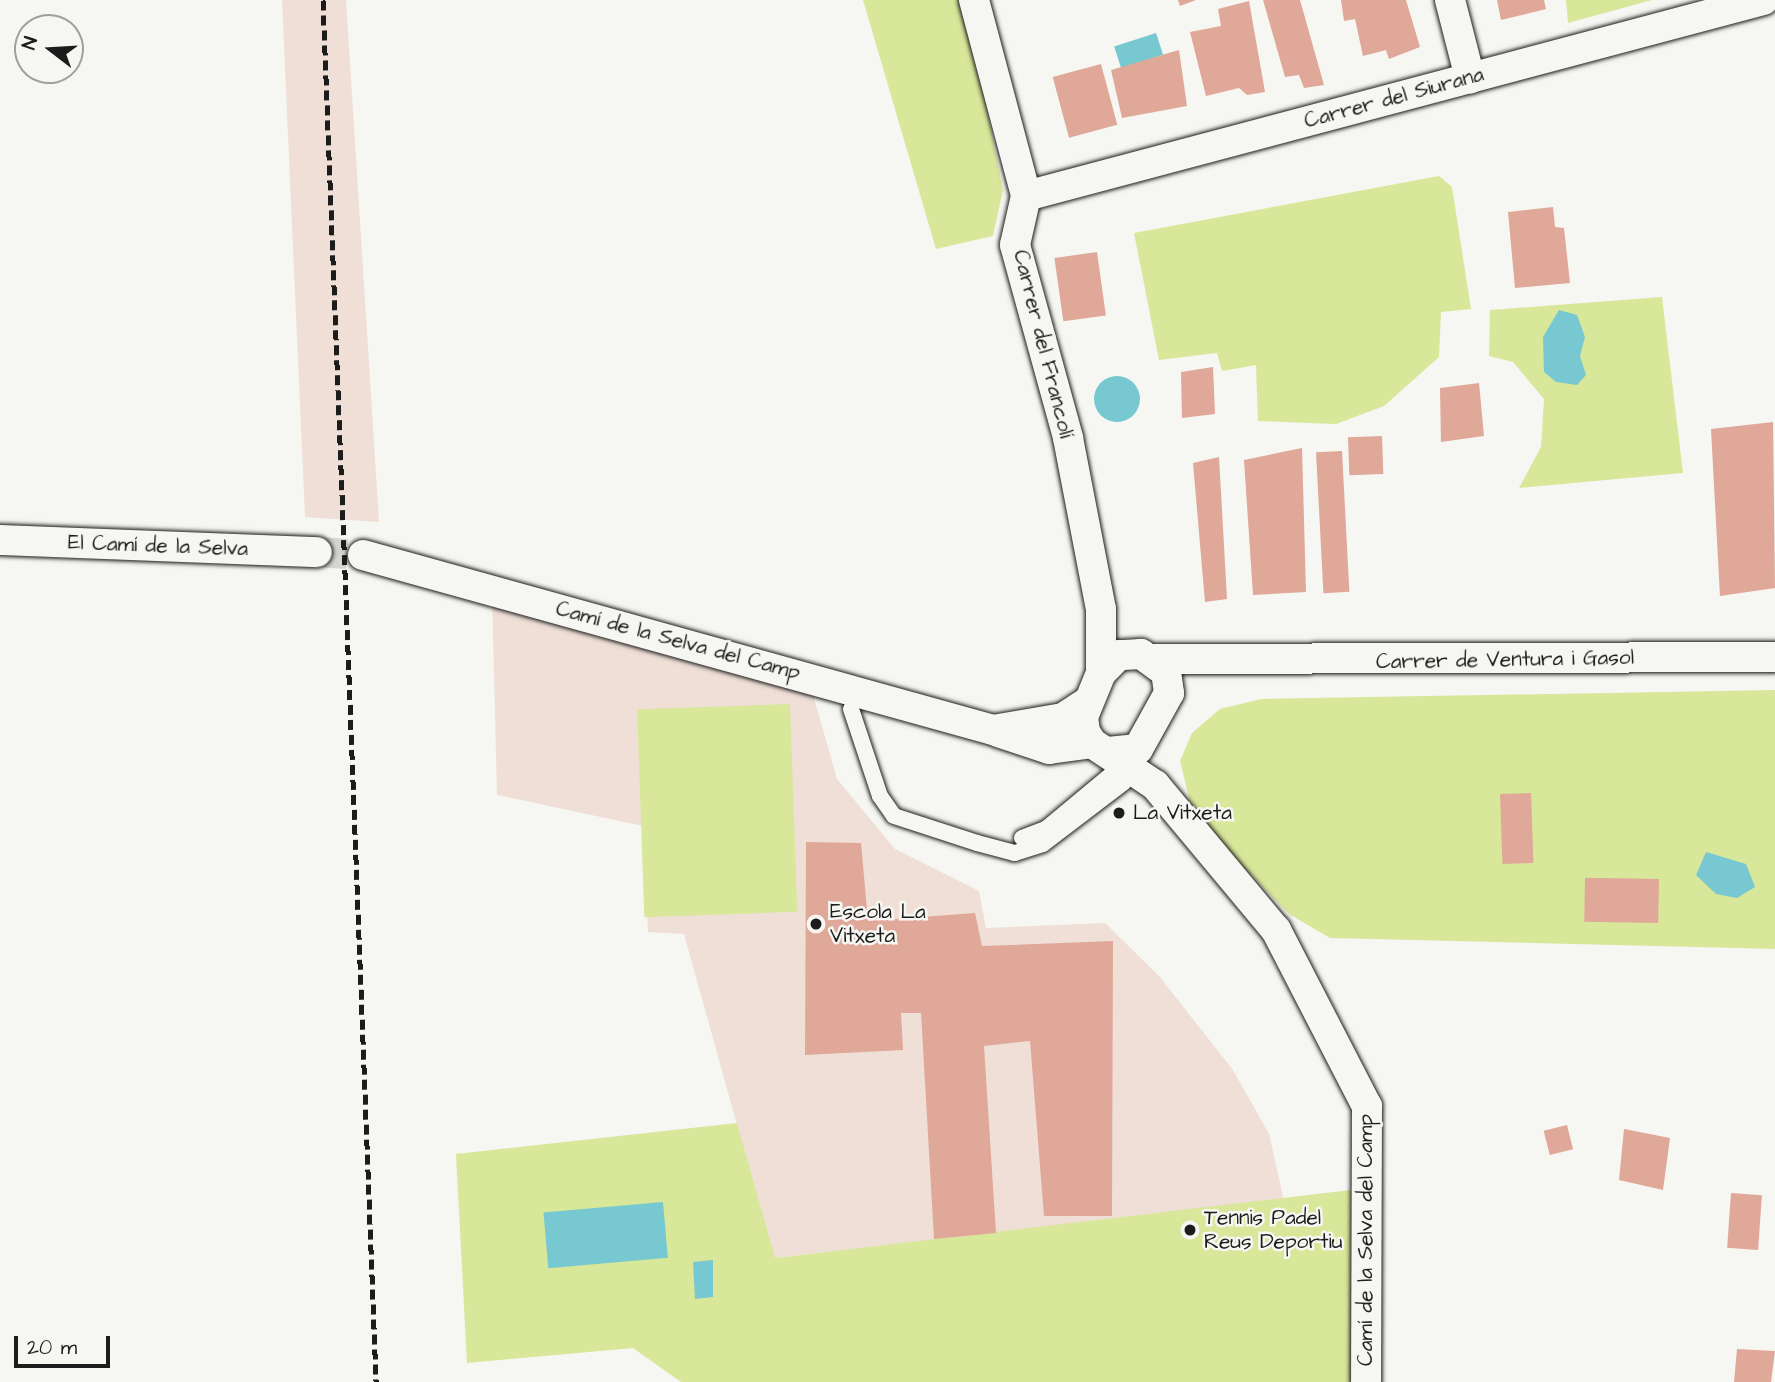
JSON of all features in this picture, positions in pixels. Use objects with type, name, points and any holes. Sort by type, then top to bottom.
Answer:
[{"type":"street","name":"Carrer del Francolí","points":[[974,0],[1026,196],[1015,245],[1068,438],[1101,609],[1101,673]]},
{"type":"street","points":[[1450,0],[1470,78]]},
{"type":"street","name":"Carrer del Siurana","points":[[1026,196],[1763,0]]},
{"type":"street","name":"El Camí de la Selva","points":[[0,540],[317,552]]},
{"type":"street","name":"Camí de la Selva del Camp","points":[[363,555],[862,701],[993,730],[1049,749],[1129,759],[1276,930],[1367,1107],[1366,1382]]},
{"type":"street","name":"Carrer del Francolí","points":[[1101,609],[1143,656],[1166,672],[1169,693]]},
{"type":"street","points":[[1143,656],[1101,673],[1083,717],[1129,759],[1169,693]]},
{"type":"street","name":"Carrer de Ventura i Gasol","points":[[1143,656],[1235,663],[1775,657]]},
{"type":"street","name":"Carrer de Ventura i Gasol","points":[[1169,693],[1235,663]]},
{"type":"street","name":"Camí de la Selva del Camp","points":[[993,730],[1063,718],[1088,702]]},
{"type":"lane","points":[[862,701],[880,796],[894,816],[1015,853],[1043,844],[1129,759]]},
{"type":"lane","points":[[1022,838],[1046,829],[1080,796],[1129,759]]},
{"type":"lane","points":[[1060,806],[1080,796]]},
{"type":"shaded area","points":[[282,0],[346,0],[379,522],[305,517]]},
{"type":"shaded area","name":"Escola La Vitxeta","points":[[492,591],[808,677],[837,779],[895,849],[979,891],[986,928],[1105,923],[1159,976],[1233,1070],[1269,1134],[1284,1201],[774,1258],[684,934],[648,932],[643,826],[497,795]]},
{"type":"green space","points":[[863,0],[965,0],[1003,190],[993,236],[936,249]]},
{"type":"green space","points":[[1566,0],[1652,0],[1568,23]]},
{"type":"green space","points":[[1439,176],[1452,187],[1471,309],[1441,312],[1439,357],[1384,406],[1336,424],[1258,421],[1256,365],[1222,371],[1217,353],[1159,360],[1134,233]]},
{"type":"green space","points":[[1662,297],[1683,473],[1519,488],[1541,447],[1544,399],[1513,362],[1489,356],[1490,310]]},
{"type":"green space","points":[[1775,690],[1775,949],[1330,938],[1289,914],[1215,838],[1190,802],[1180,761],[1192,733],[1220,709],[1261,699]]},
{"type":"green space","points":[[790,704],[797,912],[644,917],[637,709]]},
{"type":"green space","name":"Tennis Padel Reus Deportiu","points":[[737,1123],[775,1258],[1351,1190],[1351,1382],[681,1382],[633,1348],[467,1363],[456,1154]]},
{"type":"water","points":[[1156,33],[1163,55],[1121,68],[1114,47]]},
{"type":"water","points":[[1559,310],[1577,315],[1585,337],[1580,356],[1586,375],[1577,385],[1556,382],[1544,372],[1543,337]]},
{"type":"water","points":[[1117,376],[1133,383],[1140,399],[1133,415],[1117,422],[1101,415],[1094,399],[1101,383]]},
{"type":"water","points":[[1706,852],[1746,864],[1755,887],[1737,898],[1716,894],[1696,875]]},
{"type":"water","points":[[663,1202],[668,1258],[548,1268],[543,1212]]},
{"type":"water","points":[[713,1260],[713,1297],[695,1299],[693,1262]]},
{"type":"building","points":[[1178,0],[1196,0],[1180,6]]},
{"type":"building","points":[[1263,0],[1300,0],[1324,85],[1304,88],[1299,75],[1285,77]]},
{"type":"building","points":[[1341,0],[1406,0],[1420,47],[1389,59],[1386,50],[1363,56],[1355,19],[1344,21]]},
{"type":"building","points":[[1497,0],[1544,0],[1546,9],[1501,20]]},
{"type":"building","points":[[1249,1],[1265,92],[1247,95],[1239,88],[1206,96],[1190,32],[1221,26],[1218,9]]},
{"type":"building","points":[[1179,50],[1187,106],[1122,118],[1111,70]]},
{"type":"building","points":[[1101,64],[1117,125],[1069,138],[1053,77]]},
{"type":"building","points":[[1553,207],[1555,227],[1564,228],[1570,283],[1515,288],[1508,212]]},
{"type":"building","points":[[1097,252],[1106,315],[1063,321],[1054,258]]},
{"type":"building","points":[[1213,367],[1215,414],[1182,418],[1181,372]]},
{"type":"building","points":[[1479,383],[1484,436],[1441,442],[1440,388]]},
{"type":"building","points":[[1773,422],[1775,588],[1720,596],[1711,429]]},
{"type":"building","points":[[1382,436],[1383,474],[1349,475],[1348,437]]},
{"type":"building","points":[[1302,448],[1306,592],[1253,595],[1244,460]]},
{"type":"building","points":[[1342,451],[1349,592],[1323,593],[1316,452]]},
{"type":"building","points":[[1219,457],[1227,599],[1205,602],[1193,463]]},
{"type":"building","points":[[1531,793],[1533,863],[1502,864],[1500,794]]},
{"type":"building","points":[[806,842],[861,843],[868,921],[975,913],[982,946],[1113,941],[1112,1216],[1044,1216],[1030,1041],[984,1046],[996,1233],[934,1239],[921,1013],[901,1013],[903,1050],[805,1055]]},
{"type":"building","points":[[1585,878],[1659,879],[1658,923],[1584,922]]},
{"type":"building","points":[[1567,1125],[1573,1149],[1550,1155],[1544,1131]]},
{"type":"building","points":[[1624,1129],[1670,1138],[1663,1190],[1619,1180]]},
{"type":"building","points":[[1731,1193],[1762,1195],[1758,1250],[1727,1248]]},
{"type":"building","points":[[1737,1349],[1775,1351],[1771,1382],[1734,1382]]},
{"type":"tunnel","points":[[317,552],[363,555]]},
{"type":"railway","points":[[323,0],[376,1382]]},
{"type":"place","name":"La Vitxeta","points":[[1119,813]]},
{"type":"place","name":"Escola La Vitxeta","points":[[816,924]]},
{"type":"place","name":"Tennis Padel Reus Deportiu","points":[[1190,1230]]}]
